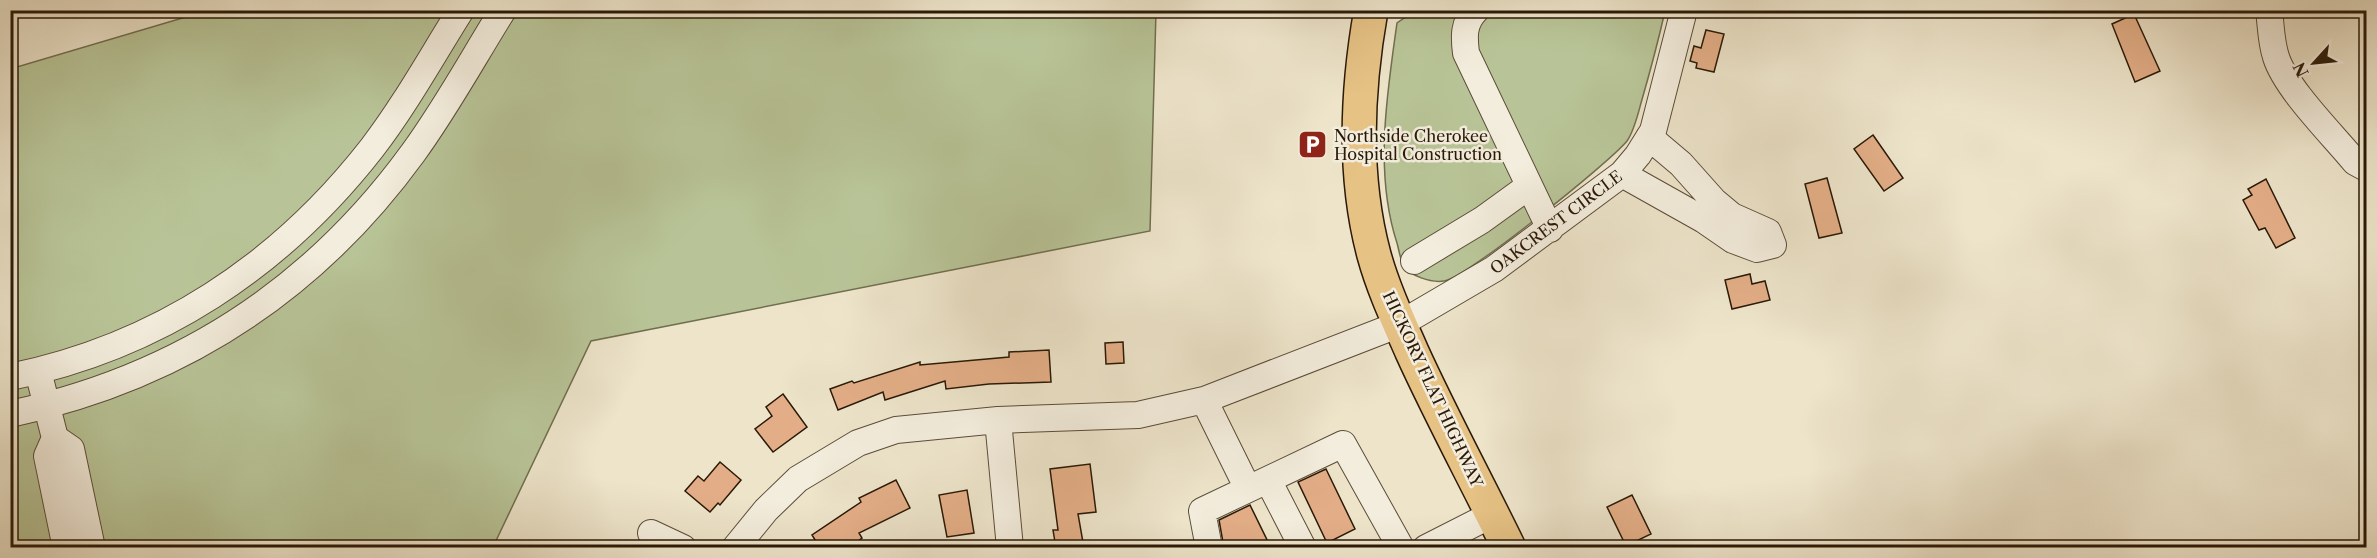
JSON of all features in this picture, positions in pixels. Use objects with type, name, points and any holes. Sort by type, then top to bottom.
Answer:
[{"type":"main road","name":"HICKORY FLAT HIGHWAY","points":[[1371,10],[1361,85],[1362,181],[1374,253],[1400,324],[1432,396],[1509,548]]},
{"type":"street","points":[[10,377],[38,371],[122,343],[193,308],[229,285],[292,236],[323,206],[374,146],[461,10]]},
{"type":"street","points":[[10,414],[99,391],[167,363],[238,322],[302,274],[362,216],[414,152],[503,10]]},
{"type":"street","points":[[1476,10],[1470,16],[1463,35],[1466,53],[1550,229]]},
{"type":"street","name":"OAKCREST CIRCLE","points":[[735,548],[766,510],[798,478],[858,443],[896,429],[998,420],[1138,415],[1204,400],[1400,324],[1494,269],[1622,174],[1653,131],[1684,10]]},
{"type":"street","points":[[2269,10],[2276,59],[2284,74],[2297,93],[2355,162],[2367,168]]},
{"type":"street","points":[[1622,174],[1704,220],[1733,240],[1757,249],[1773,245],[1768,232],[1732,216],[1714,201],[1681,164],[1650,137]]},
{"type":"street","points":[[1414,261],[1482,220],[1529,186]]},
{"type":"street","points":[[38,371],[55,438],[47,456],[66,548]]},
{"type":"street","points":[[1204,400],[1258,485],[1303,548]]},
{"type":"street","points":[[998,420],[1010,548]]},
{"type":"street","points":[[55,438],[71,449],[92,548]]},
{"type":"street","points":[[1209,548],[1202,511],[1343,444],[1401,548]]},
{"type":"street","points":[[1426,548],[1493,514]]},
{"type":"street","points":[[651,533],[683,548]]},
{"type":"green space","points":[[1416,10],[1665,11],[1637,117],[1627,141],[1594,172],[1507,241],[1458,275],[1444,281],[1421,278],[1403,265],[1390,216],[1386,189],[1385,133],[1397,23]]},
{"type":"green space","points":[[206,11],[1156,11],[1150,231],[591,341],[493,547],[11,547],[10,69]]},
{"type":"building","points":[[2134,14],[2160,71],[2135,82],[2112,24]]},
{"type":"building","points":[[1706,30],[1724,34],[1714,72],[1696,68],[1697,63],[1690,61],[1694,46],[1701,48]]},
{"type":"building","points":[[1873,135],[1903,178],[1884,191],[1854,149]]},
{"type":"building","points":[[1827,178],[1842,233],[1819,238],[1805,184]]},
{"type":"building","points":[[2266,179],[2295,238],[2276,248],[2265,228],[2259,230],[2243,200],[2252,195],[2248,189]]},
{"type":"building","points":[[1750,274],[1752,284],[1765,281],[1770,300],[1732,309],[1725,280]]},
{"type":"building","points":[[1123,342],[1124,363],[1106,364],[1105,343]]},
{"type":"building","points":[[1049,350],[1051,382],[989,384],[946,389],[945,381],[885,400],[883,392],[838,410],[830,389],[920,362],[920,365],[1009,357],[1009,352]]},
{"type":"building","points":[[783,394],[807,427],[773,452],[755,429],[772,416],[766,407]]},
{"type":"building","points":[[720,462],[741,480],[720,505],[718,503],[710,512],[685,491],[698,476],[704,481]]},
{"type":"building","points":[[1090,464],[1096,512],[1078,514],[1084,548],[1056,548],[1053,530],[1058,530],[1050,469]]},
{"type":"building","points":[[1326,469],[1355,529],[1327,543],[1298,482]]},
{"type":"building","points":[[896,480],[910,508],[859,533],[862,538],[849,548],[820,548],[812,535],[861,502],[859,498]]},
{"type":"building","points":[[967,490],[974,533],[947,537],[939,495]]},
{"type":"building","points":[[1632,495],[1651,534],[1626,546],[1607,507]]},
{"type":"building","points":[[1250,505],[1271,548],[1224,548],[1219,520]]},
{"type":"place","name":"Northside Cherokee Hospital Construction","points":[[1313,145]]}]
